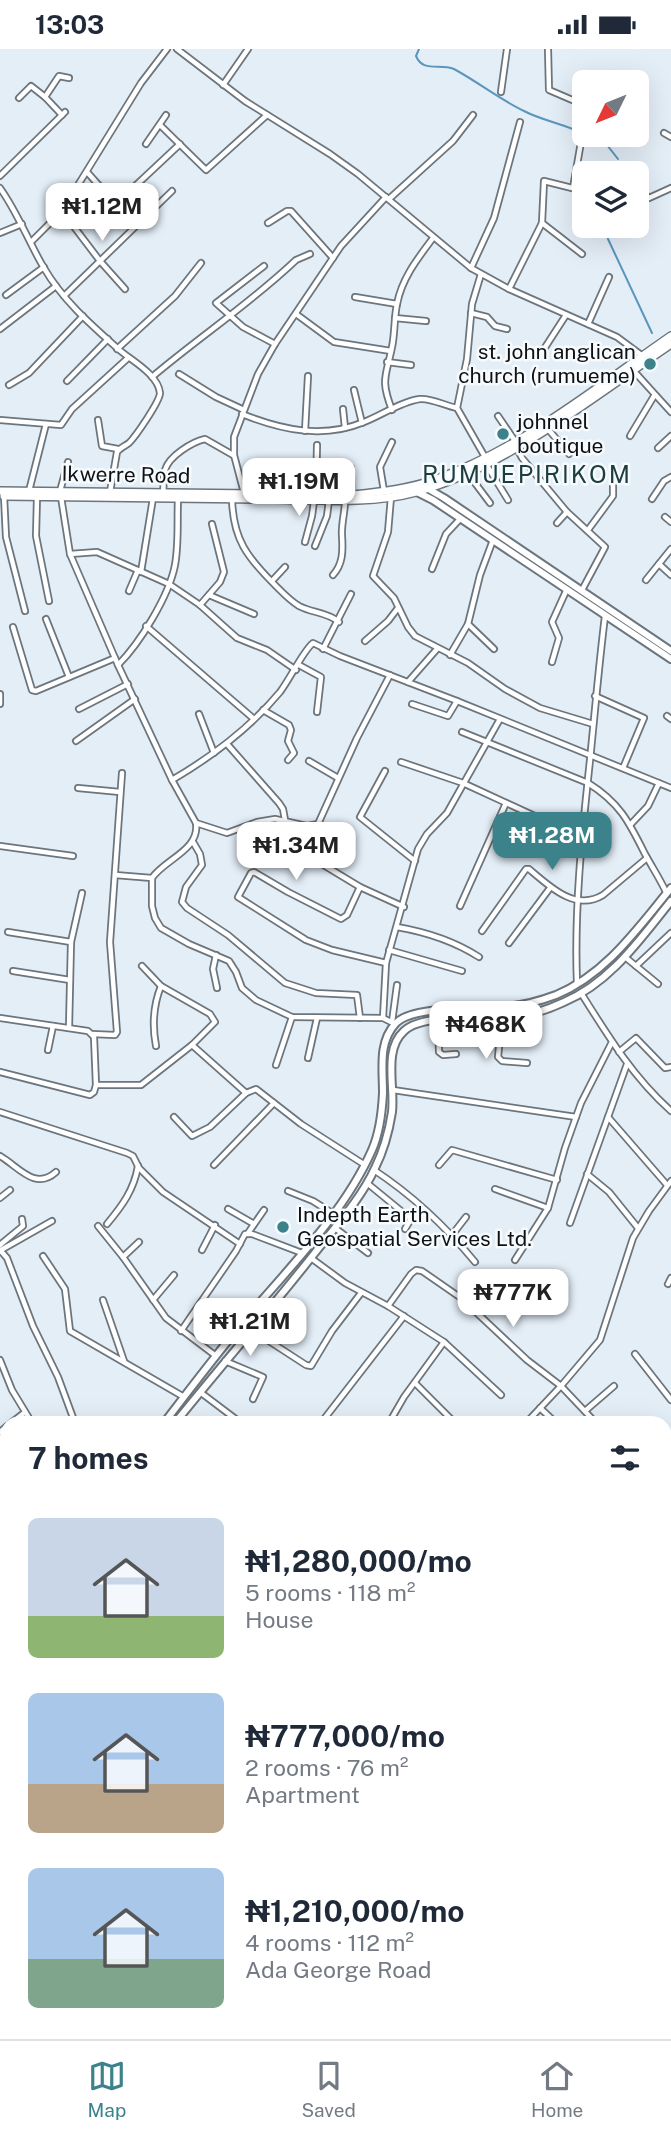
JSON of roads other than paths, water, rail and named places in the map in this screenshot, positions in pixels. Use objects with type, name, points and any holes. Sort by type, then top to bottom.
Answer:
[{"type":"main road","name":"Ikwerre Road","points":[[1,494],[29,491],[178,499],[232,499],[349,497],[427,488],[547,428],[645,358],[671,336]]},
{"type":"main road","name":"Ikwerre Road","points":[[645,358],[671,344]]},
{"type":"main road","name":"Ikwerre Road","points":[[515,444],[631,368]]},
{"type":"main road","name":"Ikwerre Road","points":[[440,481],[470,471],[486,460]]},
{"type":"main road","points":[[440,481],[444,498]]},
{"type":"main road","points":[[427,488],[671,651]]},
{"type":"main road","points":[[427,488],[433,500]]},
{"type":"main road","points":[[413,489],[671,659]]},
{"type":"main road","name":"Ikwerre Road","points":[[1,494],[37,497],[60,494]]},
{"type":"main road","name":"Ikwerre Road","points":[[92,494],[245,494],[330,500],[349,497]]},
{"type":"main road","points":[[169,1416],[302,1254],[365,1165],[380,1126],[383,1048],[393,1023],[418,1011],[482,1009],[532,1002],[577,985],[597,971],[621,948],[669,891]]},
{"type":"main road","points":[[181,1416],[311,1258],[367,1183],[388,1133],[393,1090],[392,1052],[398,1037],[410,1025],[418,1022],[502,1018],[549,1008],[581,993],[601,980],[625,957],[671,901]]},
{"type":"street","points":[[32,241],[62,211],[141,83],[167,49]]},
{"type":"street","points":[[177,49],[223,86],[330,154],[471,268],[566,316],[617,337],[645,358]]},
{"type":"street","points":[[223,86],[248,49]]},
{"type":"street","points":[[501,92],[507,49]]},
{"type":"street","points":[[548,49],[549,90],[572,101]]},
{"type":"street","points":[[45,97],[59,76],[69,78]]},
{"type":"street","points":[[0,176],[63,114],[31,86],[19,98]]},
{"type":"street","points":[[146,144],[166,115]]},
{"type":"street","points":[[160,125],[206,170],[267,115]]},
{"type":"street","points":[[245,494],[234,455],[234,437],[258,374],[275,344],[354,230],[453,141],[473,115]]},
{"type":"street","points":[[471,268],[494,218],[520,123]]},
{"type":"street","points":[[664,133],[671,137]]},
{"type":"street","points":[[116,204],[180,144]]},
{"type":"street","points":[[87,172],[135,226]]},
{"type":"street","points":[[509,289],[542,223],[544,181],[572,188]]},
{"type":"street","points":[[0,188],[56,286],[117,349],[152,377],[159,390],[158,400],[130,442],[119,449],[115,457],[110,492]]},
{"type":"street","points":[[649,198],[671,188]]},
{"type":"street","points":[[64,296],[172,191]]},
{"type":"street","points":[[62,211],[125,289]]},
{"type":"street","points":[[268,223],[291,211],[333,258]]},
{"type":"street","points":[[0,233],[22,223]]},
{"type":"street","points":[[542,223],[582,254]]},
{"type":"street","points":[[392,409],[384,386],[397,304],[408,274],[433,238]]},
{"type":"street","points":[[152,377],[230,317],[296,261],[310,254]]},
{"type":"street","points":[[117,349],[175,296],[201,263]]},
{"type":"street","points":[[264,266],[217,302],[230,317],[275,344]]},
{"type":"street","points":[[6,295],[44,268]]},
{"type":"street","points":[[457,408],[467,359],[471,313],[481,274]]},
{"type":"street","points":[[588,324],[609,277]]},
{"type":"street","points":[[0,328],[56,286]]},
{"type":"street","points":[[355,297],[397,304]]},
{"type":"street","points":[[471,313],[487,317],[495,327],[507,328]]},
{"type":"street","points":[[296,314],[334,341],[391,351]]},
{"type":"street","points":[[9,385],[29,373],[83,316]]},
{"type":"street","points":[[544,349],[566,316]]},
{"type":"street","points":[[396,318],[426,321]]},
{"type":"street","points":[[67,381],[108,339]]},
{"type":"street","points":[[0,420],[61,425],[72,409],[128,358]]},
{"type":"street","points":[[387,362],[411,365]]},
{"type":"street","points":[[631,368],[670,409]]},
{"type":"street","points":[[178,373],[243,412],[274,426],[304,431],[345,428],[362,423],[401,404],[424,399],[457,408],[474,434],[508,500]]},
{"type":"street","points":[[304,431],[308,376]]},
{"type":"street","points":[[354,390],[362,423]]},
{"type":"street","points":[[630,436],[654,395]]},
{"type":"street","points":[[343,409],[345,428]]},
{"type":"street","points":[[498,416],[522,458],[567,512],[605,547],[582,590]]},
{"type":"street","points":[[98,420],[102,446],[119,449]]},
{"type":"street","points":[[29,491],[46,424]]},
{"type":"street","points":[[547,428],[569,454]]},
{"type":"street","points":[[658,448],[671,436]]},
{"type":"street","points":[[163,493],[167,466],[196,442],[205,439],[234,455]]},
{"type":"street","points":[[392,442],[380,467],[388,494],[388,533],[373,576],[394,598],[408,627],[415,636],[540,708],[593,724]]},
{"type":"street","points":[[305,542],[313,516],[317,445]]},
{"type":"street","points":[[68,462],[60,494],[70,554],[118,665],[172,780],[196,823],[197,831],[193,842],[152,877],[115,875]]},
{"type":"street","points":[[333,575],[344,550],[342,536],[351,468]]},
{"type":"street","points":[[470,471],[475,483],[490,503]]},
{"type":"street","points":[[652,499],[664,481],[671,477]]},
{"type":"street","points":[[588,530],[613,496],[613,484]]},
{"type":"street","points":[[1,494],[6,537],[24,611]]},
{"type":"street","points":[[37,497],[36,536],[49,601]]},
{"type":"street","points":[[129,591],[140,571],[153,498]]},
{"type":"street","points":[[118,665],[146,626],[169,584],[178,535],[178,499]]},
{"type":"street","points":[[232,499],[237,537],[255,564],[298,605],[326,614],[339,622]]},
{"type":"street","points":[[315,546],[327,516],[330,500]]},
{"type":"street","points":[[557,523],[567,512]]},
{"type":"street","points":[[665,517],[671,522]]},
{"type":"street","points":[[432,569],[446,534],[460,519]]},
{"type":"street","points":[[200,605],[224,572],[212,524]]},
{"type":"street","points":[[450,655],[468,624],[480,575],[493,540]]},
{"type":"street","points":[[646,580],[671,549]]},
{"type":"street","points":[[70,554],[97,552],[169,584],[200,605],[237,638],[321,677],[317,712]]},
{"type":"street","points":[[659,564],[671,575]]},
{"type":"street","points":[[272,581],[285,567]]},
{"type":"street","points":[[552,662],[559,638],[552,622],[567,589]]},
{"type":"street","points":[[323,649],[351,594]]},
{"type":"street","points":[[209,595],[254,614]]},
{"type":"street","points":[[365,641],[398,608]]},
{"type":"street","points":[[577,985],[576,950],[584,825],[605,616]]},
{"type":"street","points":[[46,619],[69,677]]},
{"type":"street","points":[[468,624],[494,649]]},
{"type":"street","points":[[146,626],[254,719]]},
{"type":"street","points":[[13,627],[32,690],[36,691],[115,658]]},
{"type":"street","points":[[172,780],[227,744],[254,719],[297,668],[312,643],[671,788]]},
{"type":"street","points":[[408,683],[437,649]]},
{"type":"street","points":[[196,823],[227,833],[265,821],[285,820],[307,825],[318,824],[390,675]]},
{"type":"street","points":[[79,709],[128,684]]},
{"type":"street","points":[[0,694],[0,704]]},
{"type":"street","points":[[595,696],[644,718],[623,768]]},
{"type":"street","points":[[76,741],[135,699]]},
{"type":"street","points":[[412,704],[448,716],[457,701]]},
{"type":"street","points":[[263,710],[289,725],[291,730],[288,741],[294,753],[288,760]]},
{"type":"street","points":[[199,714],[214,753]]},
{"type":"street","points":[[383,1018],[386,963],[422,841],[447,813],[500,719]]},
{"type":"street","points":[[462,731],[588,783],[617,804],[669,891]]},
{"type":"street","points":[[227,744],[279,803],[285,820]]},
{"type":"street","points":[[309,761],[338,779]]},
{"type":"street","points":[[401,762],[463,783],[552,824],[584,825]]},
{"type":"street","points":[[385,771],[360,817],[415,861]]},
{"type":"street","points":[[0,1018],[88,1031],[92,1034],[114,1035],[117,1032],[110,942],[122,773]]},
{"type":"street","points":[[631,824],[648,806],[659,783]]},
{"type":"street","points":[[78,788],[120,792]]},
{"type":"street","points":[[460,906],[506,803]]},
{"type":"street","points":[[193,842],[200,854],[202,865],[184,893],[182,902],[187,908],[228,935],[285,983],[316,993],[357,995],[360,1018]]},
{"type":"street","points":[[0,846],[73,856]]},
{"type":"street","points":[[282,849],[322,864],[359,887],[404,907]]},
{"type":"street","points":[[482,931],[526,869],[532,871],[550,888],[569,898],[595,899],[647,857]]},
{"type":"street","points":[[359,887],[346,915],[341,919],[254,871],[238,897],[306,940],[332,950],[386,963]]},
{"type":"street","points":[[152,877],[152,906],[161,928],[233,966],[248,994],[265,1006],[292,1017],[383,1018],[393,1023],[397,985]]},
{"type":"street","points":[[509,943],[550,888]]},
{"type":"street","points":[[69,1028],[71,941],[82,893]]},
{"type":"street","points":[[397,926],[431,935],[479,957]]},
{"type":"street","points":[[8,932],[71,941]]},
{"type":"street","points":[[636,966],[671,933]]},
{"type":"street","points":[[389,950],[462,971]]},
{"type":"street","points":[[216,955],[213,969],[217,988]]},
{"type":"street","points":[[625,957],[659,985]]},
{"type":"street","points":[[96,1085],[141,1085],[192,1045],[215,1022],[210,1014],[160,986],[142,966]]},
{"type":"street","points":[[13,971],[69,980]]},
{"type":"street","points":[[156,1046],[154,1011],[160,986]]},
{"type":"street","points":[[581,993],[627,1064],[671,1111]]},
{"type":"street","points":[[276,1065],[292,1017]]},
{"type":"street","points":[[502,1018],[498,1057],[502,1061],[527,1063]]},
{"type":"street","points":[[308,1058],[317,1019]]},
{"type":"street","points":[[438,1021],[439,1052],[443,1055],[456,1054]]},
{"type":"street","points":[[48,1050],[53,1026]]},
{"type":"street","points":[[0,1072],[90,1095],[96,1085],[92,1034]]},
{"type":"street","points":[[619,1052],[636,1038],[665,1068],[671,1067]]},
{"type":"street","points":[[515,1260],[548,1208],[576,1117],[596,1069],[612,1042]]},
{"type":"street","points":[[192,1045],[246,1093]]},
{"type":"street","points":[[570,1223],[627,1064]]},
{"type":"street","points":[[174,1117],[192,1136],[209,1127],[246,1093],[253,1089],[258,1090],[301,1124],[365,1165]]},
{"type":"street","points":[[393,1090],[576,1117]]},
{"type":"street","points":[[214,1165],[274,1103]]},
{"type":"street","points":[[0,1112],[133,1156],[163,1192],[240,1244]]},
{"type":"street","points":[[533,1416],[600,1340],[638,1228],[669,1183],[608,1117]]},
{"type":"street","points":[[439,1165],[451,1150],[557,1180]]},
{"type":"street","points":[[0,1156],[33,1180],[45,1179],[56,1172]]},
{"type":"street","points":[[107,1224],[121,1208],[134,1185],[138,1165]]},
{"type":"street","points":[[374,1170],[398,1187],[452,1235],[475,1262]]},
{"type":"street","points":[[587,1174],[609,1192],[638,1228]]},
{"type":"street","points":[[367,1183],[411,1219],[405,1229]]},
{"type":"street","points":[[495,1189],[548,1208]]},
{"type":"street","points":[[0,1198],[10,1190]]},
{"type":"street","points":[[288,1191],[313,1201],[332,1213]]},
{"type":"street","points":[[228,1209],[254,1224]]},
{"type":"street","points":[[181,1331],[264,1210]]},
{"type":"street","points":[[452,1235],[466,1217]]},
{"type":"street","points":[[0,1248],[23,1226],[22,1219]]},
{"type":"street","points":[[0,1248],[52,1221]]},
{"type":"street","points":[[202,1250],[215,1225]]},
{"type":"street","points":[[98,1226],[166,1318],[216,1357]]},
{"type":"street","points":[[334,1228],[368,1253]]},
{"type":"street","points":[[248,1233],[302,1254]]},
{"type":"street","points":[[123,1257],[139,1242]]},
{"type":"street","points":[[0,1248],[7,1258],[72,1416]]},
{"type":"street","points":[[44,1257],[65,1289],[70,1331],[184,1397]]},
{"type":"street","points":[[311,1258],[361,1293],[388,1306],[444,1342],[501,1395]]},
{"type":"street","points":[[388,1306],[411,1274],[416,1270],[422,1271],[461,1298],[590,1416]]},
{"type":"street","points":[[153,1300],[174,1275]]},
{"type":"street","points":[[251,1330],[309,1366],[361,1293]]},
{"type":"street","points":[[103,1300],[124,1361]]},
{"type":"street","points":[[326,1416],[404,1316]]},
{"type":"street","points":[[393,1416],[444,1342]]},
{"type":"street","points":[[635,1354],[671,1400]]},
{"type":"street","points":[[0,1360],[26,1416]]},
{"type":"street","points":[[225,1361],[263,1377],[253,1399]]},
{"type":"street","points":[[415,1383],[448,1416]]},
{"type":"street","points":[[585,1411],[614,1387]]},
{"type":"street","points":[[201,1392],[233,1416]]},
{"type":"street","points":[[540,1408],[549,1416]]},
{"type":"street","points":[[20,1416],[24,1413]]},
{"type":"waterway","points":[[419,49],[416,56],[423,64],[454,69],[524,111],[572,129]]},
{"type":"waterway","points":[[609,147],[618,159]]},
{"type":"waterway","points":[[608,238],[652,333]]},
{"type":"place","name":"st. john anglican church (rumueme)","points":[[650,364]]},
{"type":"place","name":"johnnel boutique","points":[[503,434]]},
{"type":"place","name":"Indepth Earth Geospatial Services Ltd.","points":[[283,1227]]},
{"type":"district","name":"RUMUEPIRIKOM","points":[[527,475]]}]
